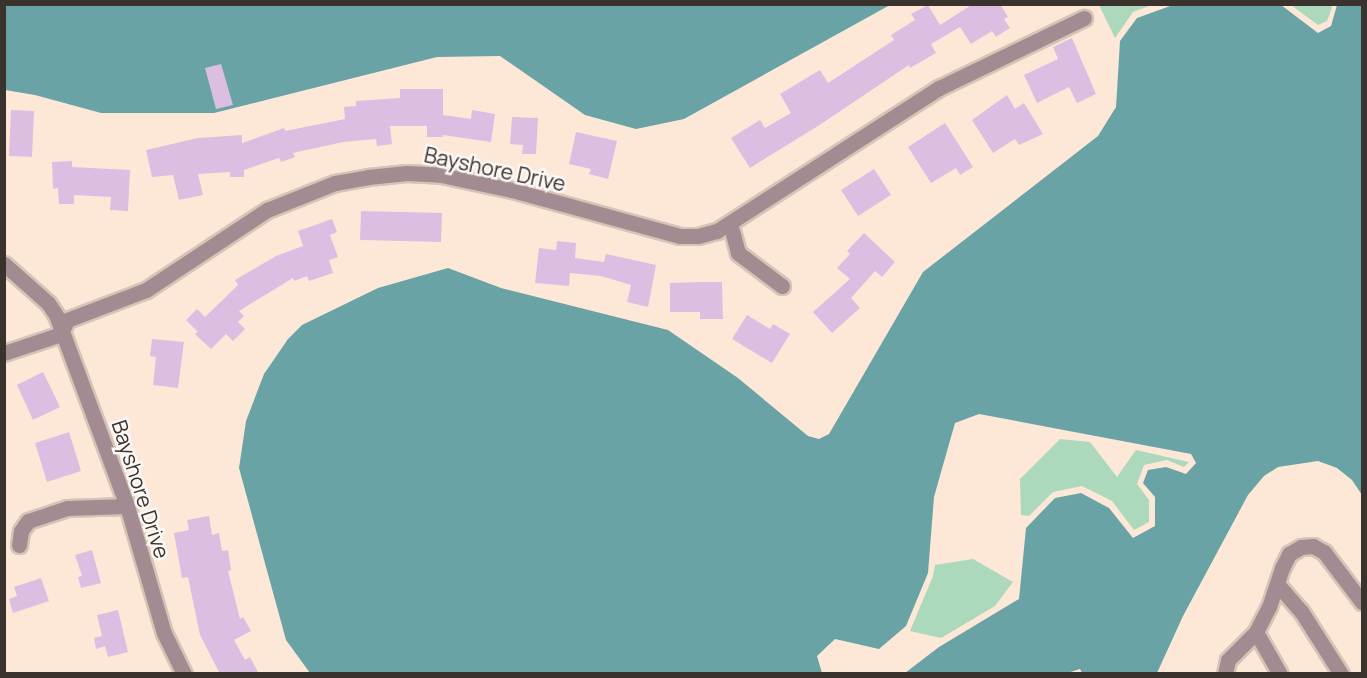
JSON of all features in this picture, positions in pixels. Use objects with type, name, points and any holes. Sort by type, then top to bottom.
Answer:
[{"type":"street","name":"Bayshore Drive","points":[[184,674],[161,623],[127,506],[93,411],[61,334],[67,320],[146,290],[267,210],[335,183],[368,177],[407,173],[441,175],[512,190],[680,236],[698,236],[730,223],[939,88],[1084,18]]},
{"type":"street","points":[[730,223],[738,253],[782,286]]},
{"type":"street","points":[[4,264],[48,303],[56,315],[61,334],[4,352]]},
{"type":"street","points":[[19,545],[21,531],[28,521],[67,508],[127,506]]},
{"type":"street","points":[[1226,674],[1228,660],[1256,632],[1278,585],[1282,568],[1289,554],[1301,547],[1313,546],[1324,552],[1362,602]]},
{"type":"street","points":[[1278,585],[1301,611],[1341,674]]},
{"type":"street","points":[[1256,632],[1280,674]]},
{"type":"green space","points":[[1099,5],[1152,5],[1133,12],[1115,38]]},
{"type":"green space","points":[[1291,5],[1331,5],[1332,8],[1327,21],[1318,25]]},
{"type":"green space","points":[[1060,439],[1090,442],[1117,477],[1136,450],[1189,462],[1184,467],[1167,460],[1144,465],[1137,484],[1149,500],[1149,522],[1134,530],[1112,501],[1082,486],[1053,492],[1029,516],[1021,515],[1020,479]]},
{"type":"green space","points":[[973,559],[1013,582],[995,606],[941,638],[910,631],[933,576],[935,565]]},
{"type":"water","points":[[4,5],[890,5],[684,119],[636,129],[585,115],[500,56],[437,57],[214,113],[101,113],[35,95],[5,90]]},
{"type":"water","points":[[1173,5],[1281,5],[1318,33],[1331,26],[1337,5],[1362,5],[1362,495],[1352,480],[1337,468],[1318,461],[1278,467],[1264,476],[1248,495],[1183,616],[1157,673],[1082,673],[1080,669],[1064,674],[905,673],[939,647],[1019,599],[1026,528],[1055,498],[1081,493],[1109,508],[1133,538],[1155,526],[1155,497],[1143,483],[1148,470],[1166,467],[1186,474],[1196,463],[1191,454],[979,414],[955,423],[934,497],[928,573],[906,626],[879,649],[835,639],[817,656],[822,673],[310,673],[286,640],[239,468],[246,421],[264,374],[288,339],[302,325],[378,288],[448,268],[501,288],[668,330],[738,378],[808,436],[819,439],[829,434],[923,272],[1098,136],[1116,107],[1120,41],[1137,18]]},
{"type":"building","points":[[973,4],[1000,4],[1008,17],[1004,19],[1010,28],[996,37],[992,31],[971,44],[960,27],[931,44],[936,53],[910,68],[909,65],[750,168],[731,138],[760,120],[765,128],[791,113],[780,94],[820,70],[828,83],[894,40],[891,35],[915,20],[911,14],[928,5],[940,25]]},
{"type":"building","points":[[1072,38],[1096,94],[1077,103],[1069,87],[1037,103],[1024,75],[1058,59],[1053,47]]},
{"type":"building","points":[[221,64],[233,105],[216,109],[205,68]]},
{"type":"building","points":[[400,89],[443,89],[443,115],[471,119],[472,110],[495,114],[491,142],[443,135],[443,137],[427,137],[427,126],[390,126],[392,144],[377,146],[376,139],[343,142],[293,153],[295,157],[281,162],[279,158],[244,170],[244,177],[230,177],[230,172],[198,174],[203,195],[179,200],[173,175],[152,177],[146,150],[198,138],[242,135],[242,143],[284,128],[285,131],[345,119],[344,107],[356,106],[356,101],[400,98]]},
{"type":"building","points":[[1007,95],[1015,109],[1024,103],[1043,134],[1019,145],[1015,139],[993,153],[972,120]]},
{"type":"building","points":[[11,110],[34,111],[32,157],[9,156]]},
{"type":"building","points":[[512,117],[538,118],[536,154],[522,154],[523,145],[510,144]]},
{"type":"building","points":[[945,123],[973,167],[960,175],[956,168],[931,183],[908,147]]},
{"type":"building","points":[[576,132],[617,141],[608,179],[589,174],[591,169],[569,164]]},
{"type":"building","points":[[72,161],[72,167],[130,170],[128,211],[110,210],[111,197],[74,195],[74,204],[59,204],[58,188],[53,189],[52,162]]},
{"type":"building","points":[[874,169],[891,195],[858,216],[841,190]]},
{"type":"building","points":[[361,211],[442,213],[441,242],[360,240]]},
{"type":"building","points":[[332,219],[337,232],[330,235],[338,257],[329,260],[333,273],[309,281],[307,276],[294,281],[293,278],[239,311],[244,316],[238,322],[245,329],[233,341],[226,334],[211,349],[195,334],[198,332],[186,320],[197,309],[205,317],[238,285],[235,280],[276,256],[303,246],[298,231]]},
{"type":"building","points":[[864,233],[895,262],[882,277],[875,271],[851,298],[860,308],[832,333],[813,312],[850,279],[837,268],[850,254],[847,251]]},
{"type":"building","points":[[557,241],[576,243],[575,258],[604,262],[606,254],[656,265],[648,307],[627,302],[631,285],[601,276],[570,273],[569,286],[535,283],[539,248],[556,250]]},
{"type":"building","points":[[722,282],[723,319],[700,319],[700,312],[670,312],[670,283]]},
{"type":"building","points":[[747,315],[770,329],[773,324],[790,334],[772,363],[732,339]]},
{"type":"building","points":[[152,339],[184,342],[178,388],[153,385],[156,357],[150,356]]},
{"type":"building","points":[[43,372],[60,407],[33,420],[17,385]]},
{"type":"building","points":[[69,432],[81,471],[47,482],[35,443]]},
{"type":"building","points":[[209,516],[212,535],[219,533],[222,551],[228,550],[231,570],[228,571],[240,619],[243,617],[251,631],[234,640],[245,660],[250,657],[259,674],[220,674],[200,635],[188,577],[182,578],[174,533],[189,530],[187,520]]},
{"type":"building","points":[[92,550],[101,583],[81,588],[78,577],[82,576],[75,555]]},
{"type":"building","points":[[41,578],[49,601],[13,613],[9,599],[17,596],[14,587]]},
{"type":"building","points":[[118,610],[128,652],[108,657],[105,646],[96,649],[94,638],[102,636],[97,615]]}]
